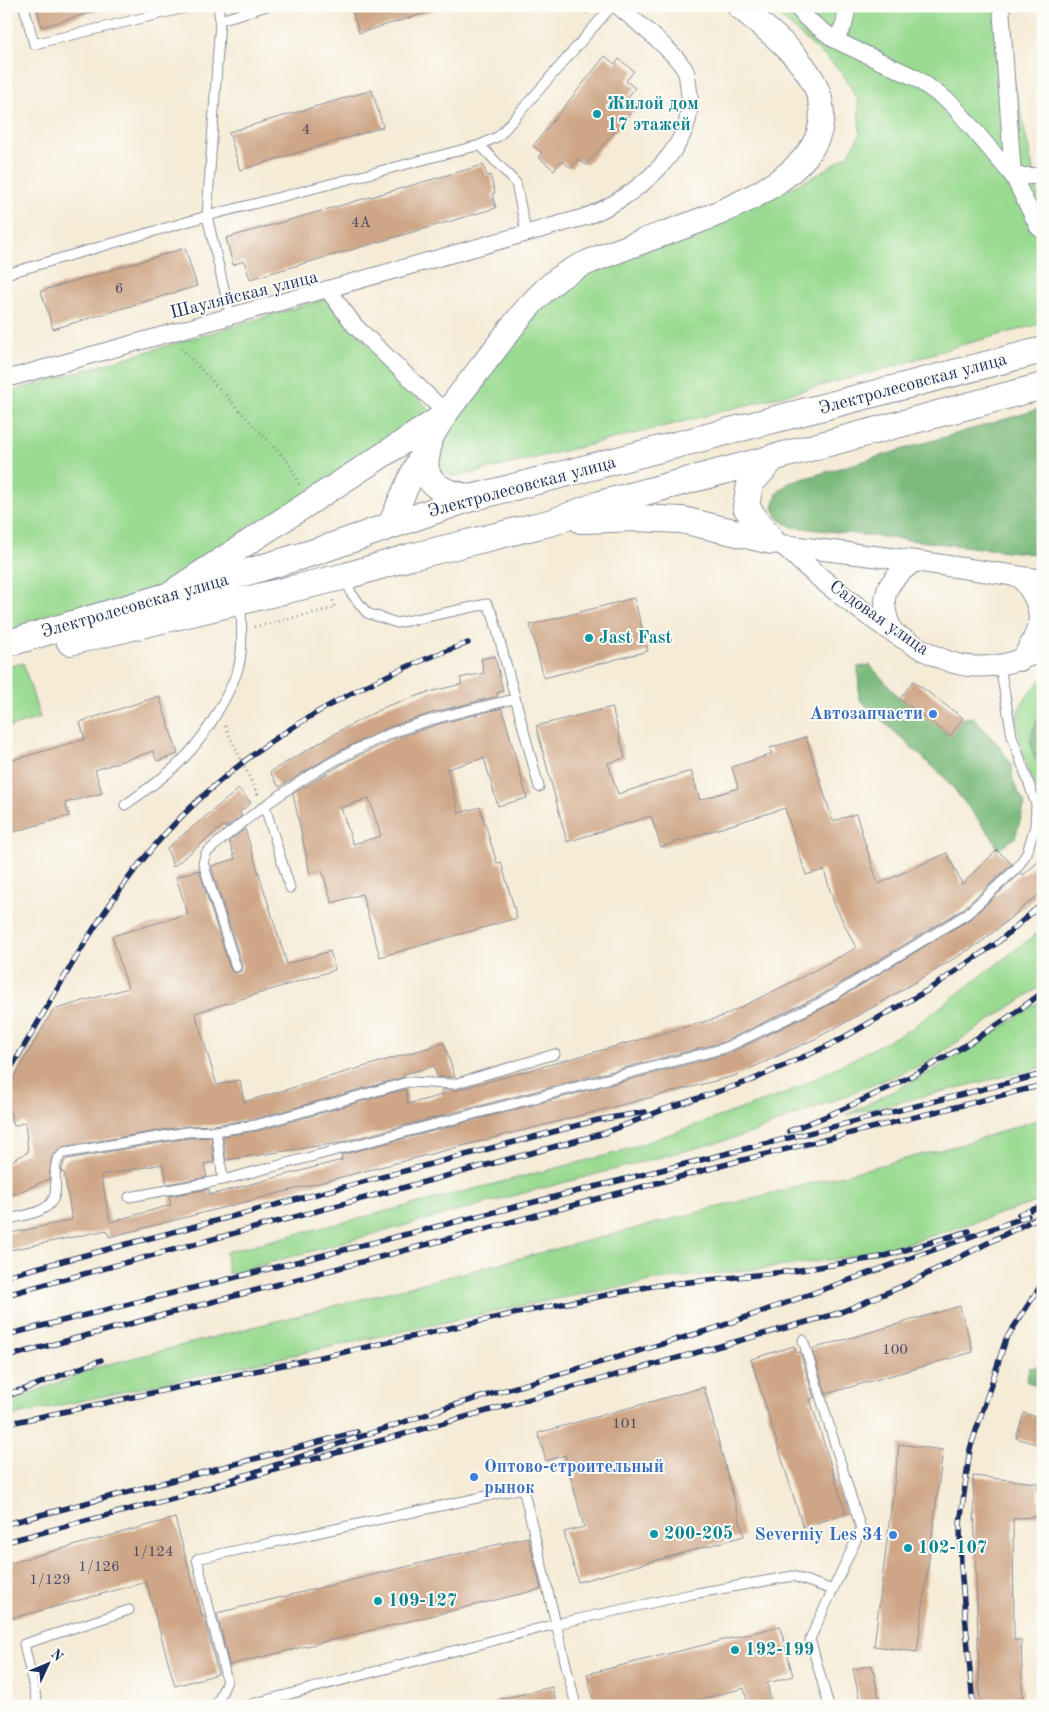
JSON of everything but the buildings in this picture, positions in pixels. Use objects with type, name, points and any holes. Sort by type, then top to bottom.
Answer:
[{"type":"main road","points":[[397,561],[390,525],[428,445],[446,413],[540,294],[575,267],[720,212],[754,196],[785,176],[814,147],[822,128],[821,106],[814,83],[794,56],[739,6]]},
{"type":"main road","name":"Электролесовская улица","points":[[6,644],[331,547],[470,498],[1043,350]]},
{"type":"main road","name":"Электролесовская улица","points":[[6,657],[337,578],[553,522],[600,504],[1043,386]]},
{"type":"main road","points":[[162,599],[446,413]]},
{"type":"main road","points":[[428,445],[426,469],[432,481],[446,493],[470,498]]},
{"type":"main road","points":[[774,457],[750,484],[746,507],[778,543]]},
{"type":"main road","points":[[553,522],[636,518],[682,520],[778,543]]},
{"type":"street","points":[[328,290],[593,214],[608,208],[630,194],[655,171],[673,150],[684,131],[691,102],[686,73],[675,58],[618,6]]},
{"type":"street","points":[[796,6],[806,18],[835,40],[916,78],[952,104],[1013,176],[1038,227],[1043,231]]},
{"type":"street","points":[[835,40],[844,25],[848,6]]},
{"type":"street","points":[[1001,6],[1013,176]]},
{"type":"street","points":[[1013,176],[1043,176]]},
{"type":"street","name":"Шауляйская улица","points":[[6,379],[328,290],[355,326],[446,413]]},
{"type":"street","name":"Садовая улица","points":[[778,543],[1043,580]]},
{"type":"street","name":"Садовая улица","points":[[778,543],[810,570],[892,630],[931,655],[952,664],[1000,666],[1020,661],[1043,651]]},
{"type":"street","points":[[892,630],[884,611],[885,597],[891,583],[900,571],[915,561]]},
{"type":"street","points":[[1020,577],[1034,594],[1040,610],[1038,626],[1033,641],[1020,661]]},
{"type":"lane","points":[[24,6],[34,44],[193,6]]},
{"type":"lane","points":[[218,6],[220,20],[207,216],[231,318]]},
{"type":"lane","points":[[220,20],[267,6]]},
{"type":"lane","points":[[6,274],[207,216],[480,145],[499,136],[612,6]]},
{"type":"lane","points":[[480,145],[516,183],[526,232]]},
{"type":"lane","points":[[337,578],[367,613],[397,623],[486,604],[492,615],[539,787]]},
{"type":"lane","points":[[125,805],[182,763],[195,749],[217,713],[238,668],[241,630],[240,601]]},
{"type":"lane","points":[[129,1197],[223,1180],[724,1048],[822,1002],[967,914],[1017,868],[1027,853],[1035,826],[1036,804],[1012,736],[1000,666]]},
{"type":"lane","points":[[236,967],[203,863],[206,852],[264,807],[327,766],[392,734],[436,718],[514,699]]},
{"type":"lane","points":[[264,807],[290,888]]},
{"type":"lane","points":[[6,1220],[41,1210],[50,1203],[57,1191],[55,1164],[58,1157],[64,1153],[187,1132],[216,1131],[256,1125],[408,1082],[454,1084],[555,1054]]},
{"type":"lane","points":[[216,1131],[223,1180]]},
{"type":"lane","points":[[803,1340],[861,1529],[810,1639],[829,1706]]},
{"type":"lane","points":[[216,1706],[227,1681],[197,1560],[523,1488],[576,1706]]},
{"type":"lane","points":[[244,1706],[556,1624],[692,1594],[793,1576],[833,1590]]},
{"type":"lane","points":[[38,1706],[24,1644],[129,1610]]},
{"type":"path","points":[[168,335],[288,462],[298,481],[306,505]]},
{"type":"path","points":[[241,630],[335,608],[337,578]]},
{"type":"path","points":[[217,713],[264,807]]},
{"type":"green space","points":[[768,6],[998,6],[1039,198],[1043,198],[1043,323],[954,347],[888,368],[670,425],[465,475],[452,476],[441,472],[437,458],[441,446],[447,437],[530,315],[570,282],[756,204],[815,176],[848,155],[860,135],[858,100],[842,72]]},
{"type":"green space","points":[[326,299],[433,414],[170,584],[6,634],[6,393]]},
{"type":"green space","points":[[1043,408],[1043,555],[792,527],[779,519],[773,508],[777,493],[789,483]]},
{"type":"green space","points":[[23,663],[40,718],[6,728],[6,667]]},
{"type":"green space","points":[[870,665],[900,699],[950,736],[963,718],[973,717],[999,746],[1012,766],[1013,782],[1025,804],[1015,838],[997,850],[994,840],[947,780],[859,699],[858,667]]},
{"type":"green space","points":[[1043,678],[1043,706],[1030,737],[1034,759],[1043,769],[1043,804],[1026,761],[1019,736],[1017,717],[1023,702]]},
{"type":"green space","points":[[1043,706],[1043,769],[1034,753],[1032,738]]},
{"type":"green space","points":[[1043,929],[1043,985],[922,1065],[749,1134],[228,1274],[226,1252],[616,1153],[787,1093],[911,1029]]},
{"type":"green space","points":[[1043,999],[1043,1067],[846,1115],[929,1073],[983,1040]]},
{"type":"green space","points":[[1043,1118],[1043,1200],[880,1252],[794,1265],[656,1280],[510,1308],[6,1417],[6,1403],[98,1367],[963,1144]]},
{"type":"green space","points":[[1043,1366],[1043,1394],[1035,1385],[1026,1381],[1029,1368]]},
{"type":"railway","points":[[6,1076],[78,954],[109,906],[158,841],[195,803],[235,768],[278,737],[323,709],[370,684],[418,662],[468,643]]},
{"type":"railway","points":[[6,1295],[605,1133],[665,1109],[750,1081],[832,1044],[928,990],[997,943],[1043,903]]},
{"type":"railway","points":[[789,1131],[855,1104],[921,1071],[984,1034],[1043,992]]},
{"type":"railway","points":[[6,1335],[1043,1074]]},
{"type":"railway","points":[[6,1357],[739,1161],[1043,1085]]},
{"type":"railway","points":[[6,1276],[598,1120],[645,1112]]},
{"type":"railway","points":[[1019,1214],[1043,1206]]},
{"type":"railway","points":[[440,1410],[192,1493],[839,1313],[905,1285],[1043,1215]]},
{"type":"railway","points":[[434,1411],[713,1329],[1028,1216]]},
{"type":"railway","points":[[6,1424],[354,1350],[512,1314],[652,1286],[794,1271],[881,1257],[969,1231]]},
{"type":"railway","points":[[973,1706],[961,1567],[960,1524],[970,1449],[1006,1339],[1043,1282]]},
{"type":"railway","points":[[25,1389],[101,1360]]},
{"type":"railway","points":[[6,1394],[25,1389],[6,1397]]},
{"type":"railway","points":[[6,1524],[357,1432]]},
{"type":"railway","points":[[6,1542],[192,1493]]},
{"type":"place","name":"Жилой дом 17 этажей","points":[[597,114]]},
{"type":"place","name":"Jast Fast","points":[[589,638]]},
{"type":"place","name":"Автозапчасти","points":[[933,714]]},
{"type":"place","name":"Оптово-строительный рынок","points":[[474,1477]]},
{"type":"place","name":"200-205","points":[[654,1534]]},
{"type":"place","name":"Severniy Les 34","points":[[893,1535]]},
{"type":"place","name":"102-107","points":[[908,1548]]},
{"type":"place","name":"109-127","points":[[378,1601]]},
{"type":"place","name":"192-199","points":[[735,1650]]}]
